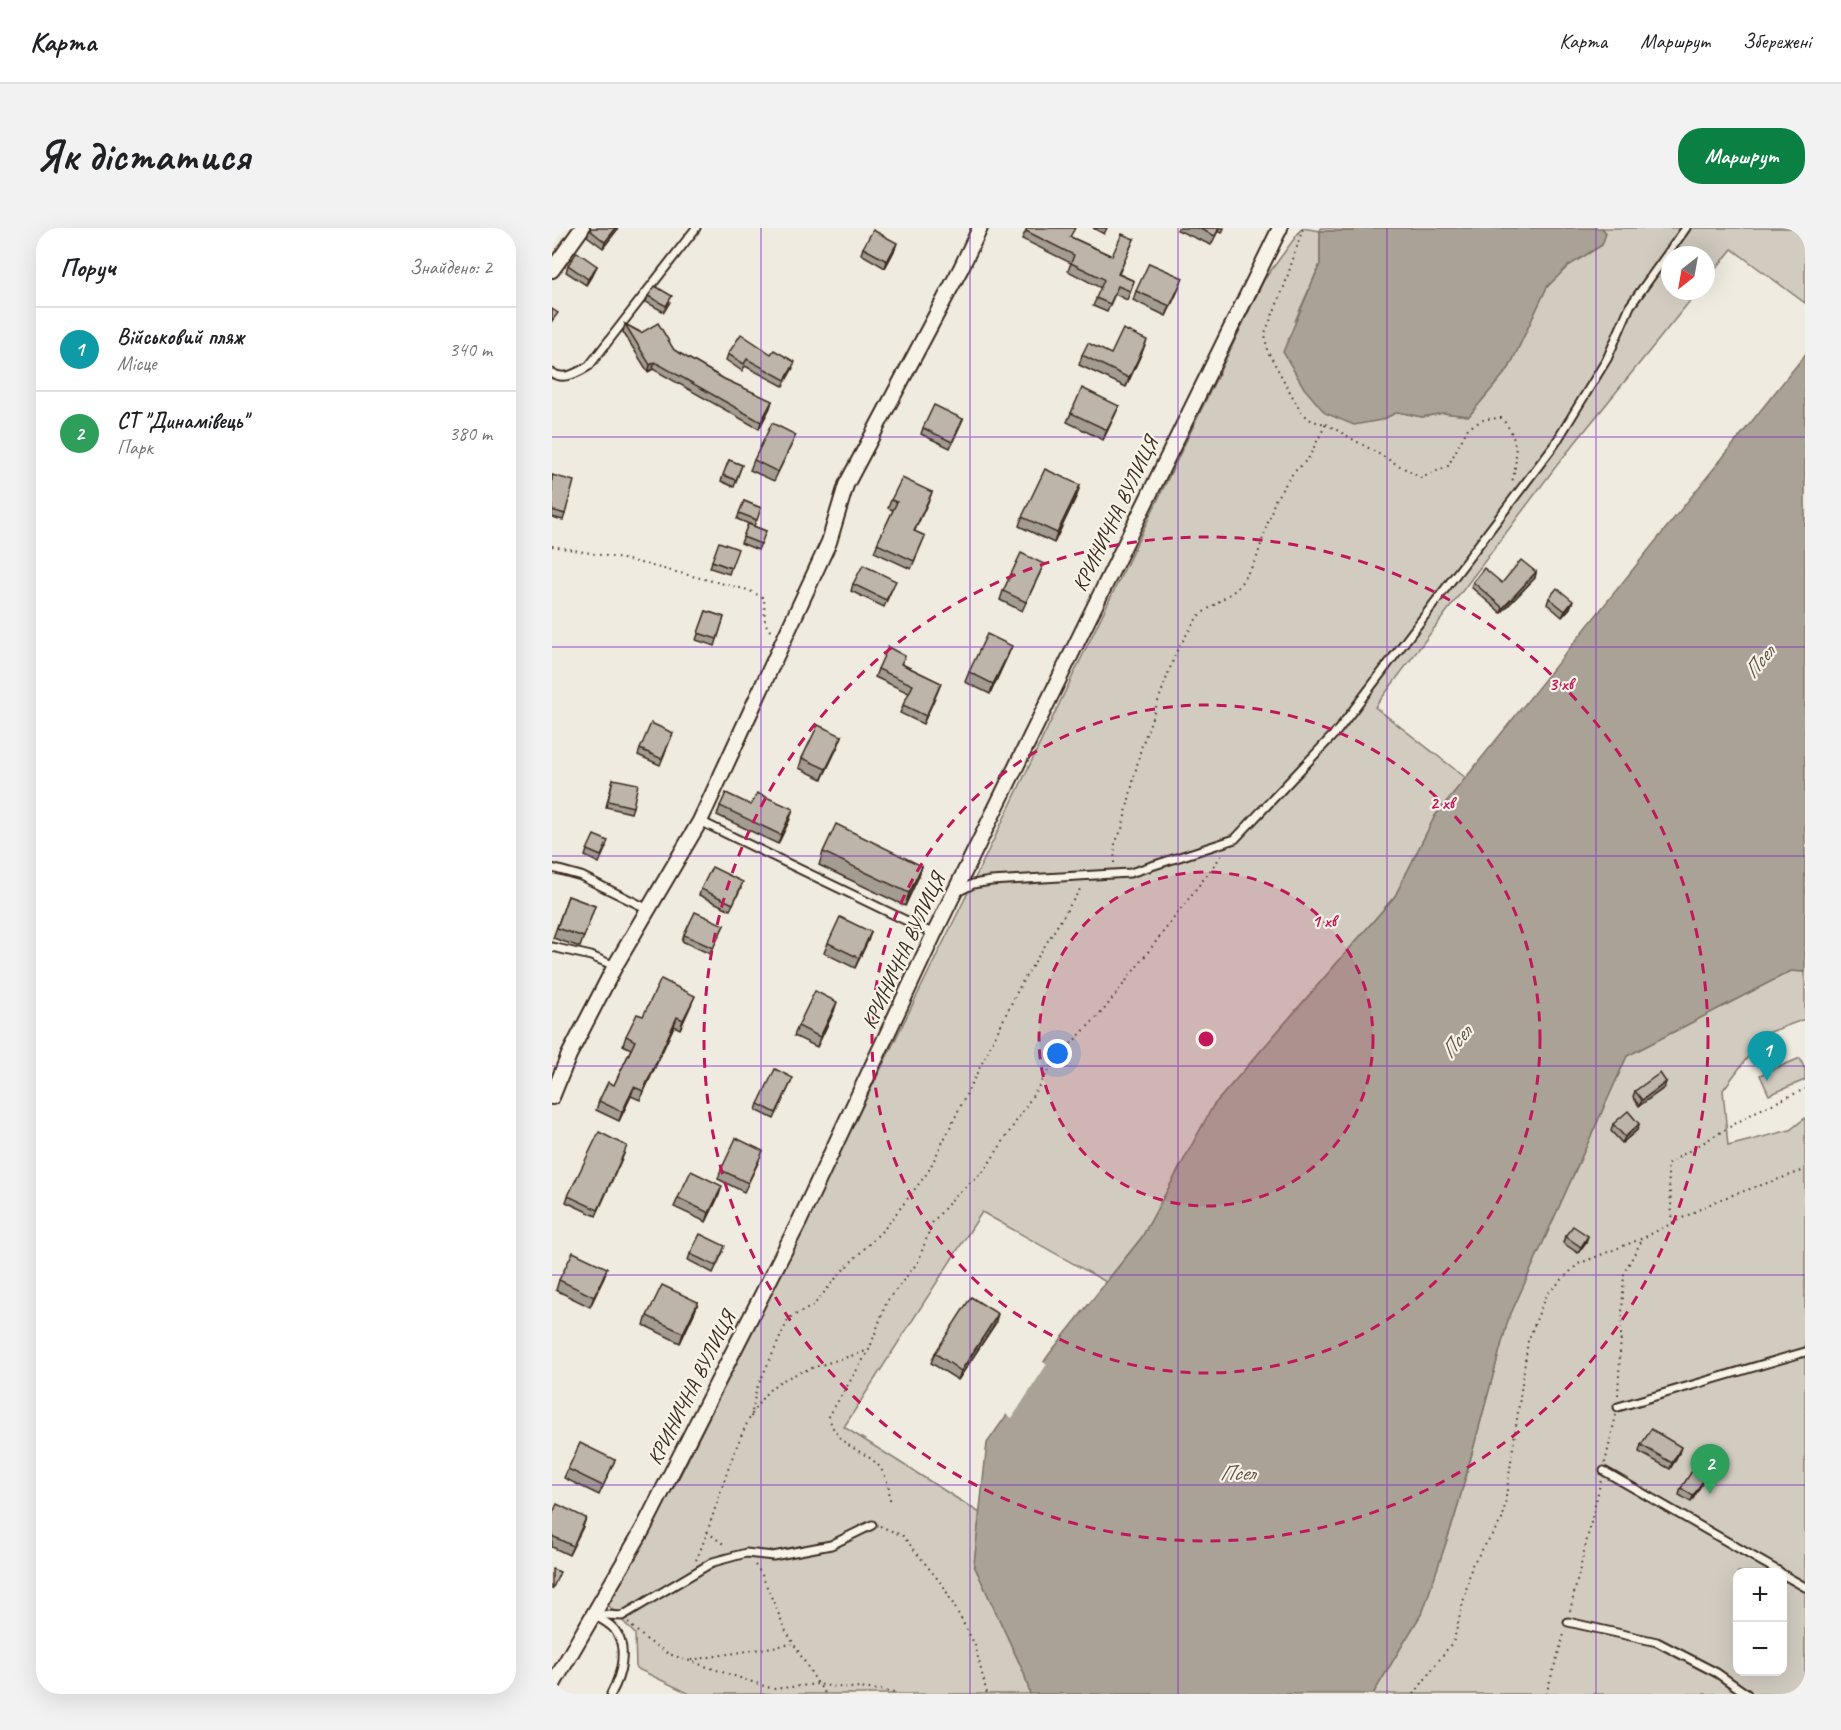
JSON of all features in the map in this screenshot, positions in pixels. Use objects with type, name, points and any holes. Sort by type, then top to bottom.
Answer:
[{"type":"street","points":[[552,270],[582,228]]},
{"type":"street","points":[[552,1097],[569,1055],[615,966],[700,821],[829,542],[846,485],[980,228]]},
{"type":"street","name":"КРИНИЧНА ВУЛИЦЯ","points":[[552,1686],[555,1671],[593,1614],[643,1529],[799,1222],[934,934],[1280,228]]},
{"type":"lane","points":[[552,373],[557,376],[574,375],[590,366],[696,228]]},
{"type":"lane","points":[[954,893],[973,884],[991,881],[1130,873],[1235,839],[1338,730],[1555,444],[1607,359],[1630,306],[1686,228]]},
{"type":"lane","points":[[700,821],[934,934]]},
{"type":"lane","points":[[552,868],[581,876],[648,909]]},
{"type":"lane","points":[[552,947],[591,956],[615,966]]},
{"type":"lane","points":[[1618,1407],[1805,1352]]},
{"type":"lane","points":[[1604,1471],[1772,1568]]},
{"type":"lane","points":[[593,1614],[622,1616],[713,1562],[746,1553],[773,1556],[821,1547],[872,1525]]},
{"type":"lane","points":[[1787,1576],[1805,1587]]},
{"type":"lane","points":[[593,1614],[614,1629],[622,1645],[622,1666],[611,1694]]},
{"type":"lane","points":[[1568,1622],[1657,1642],[1717,1672],[1747,1694]]},
{"type":"path","points":[[1303,228],[1284,287],[1265,333],[1267,350],[1301,412],[1312,421],[1326,424],[1421,478],[1448,466],[1467,428],[1485,419],[1501,418],[1509,427],[1515,441],[1517,462],[1511,488]]},
{"type":"path","points":[[1114,875],[1115,843],[1122,829],[1141,748],[1176,652],[1198,616],[1237,589],[1251,568],[1257,557],[1275,500],[1293,473],[1308,459],[1326,424]]},
{"type":"path","points":[[552,546],[628,560],[748,590],[764,598],[765,623],[771,633],[782,641]]},
{"type":"path","points":[[890,1500],[886,1474],[874,1461],[845,1443],[833,1432],[829,1416],[869,1350],[887,1301],[918,1262],[932,1223],[956,1195],[984,1171],[1057,1058],[1103,1011],[1235,839]]},
{"type":"path","points":[[751,1417],[756,1390],[781,1330],[789,1318],[813,1306],[912,1196],[928,1172],[1021,984],[1089,875]]},
{"type":"path","points":[[1673,1222],[1667,1164],[1755,1112],[1805,1089]]},
{"type":"path","points":[[1414,1694],[1454,1640],[1472,1565],[1503,1518],[1528,1341],[1546,1295],[1578,1264],[1643,1238],[1718,1200],[1805,1170]]},
{"type":"path","points":[[688,1576],[707,1532],[728,1467],[751,1417],[775,1385],[789,1377],[869,1350]]},
{"type":"path","points":[[872,1525],[903,1536],[944,1587],[975,1645],[987,1694]]},
{"type":"path","points":[[707,1532],[733,1550],[746,1553],[761,1573],[793,1644],[826,1694]]},
{"type":"path","points":[[622,1616],[647,1640],[669,1654],[772,1689],[818,1684],[837,1688],[864,1687],[898,1694]]},
{"type":"path","points":[[688,1660],[793,1644]]},
{"type":"shaded area","points":[[1302,228],[1320,231],[1320,264],[1295,321],[1381,420],[1398,412],[1422,417],[1443,413],[1469,416],[1509,368],[1547,287],[1568,266],[1602,245],[1606,233],[1602,228],[1805,228],[1805,303],[1732,249],[1715,270],[1715,246],[1661,246],[1661,300],[1691,300],[1557,465],[1375,707],[1466,778],[1435,816],[1395,896],[1213,1106],[1142,1237],[1106,1282],[982,1212],[844,1427],[980,1513],[974,1565],[1024,1673],[1030,1694],[690,1694],[636,1668],[635,1634],[608,1605],[681,1474],[977,874],[1264,280]]},
{"type":"shaded area","points":[[1321,228],[1356,228],[1353,231],[1320,231]]},
{"type":"shaded area","points":[[1791,971],[1805,972],[1805,1019],[1765,1034],[1723,1090],[1728,1146],[1790,1130],[1805,1118],[1805,1694],[1373,1694],[1423,1611],[1455,1516],[1508,1320],[1627,1056]]},
{"type":"shaded area","points":[[1800,1058],[1805,1070],[1805,1080],[1769,1095],[1760,1075]]},
{"type":"water","points":[[1356,228],[1602,228],[1606,233],[1602,245],[1568,266],[1547,287],[1509,368],[1469,416],[1443,413],[1422,417],[1398,412],[1381,420],[1354,425],[1325,413],[1304,388],[1283,352],[1320,264],[1320,231],[1353,231]]},
{"type":"water","name":"Псел","points":[[1805,355],[1805,972],[1791,971],[1627,1056],[1508,1320],[1455,1516],[1423,1611],[1373,1694],[1030,1694],[1024,1673],[974,1565],[987,1443],[1050,1353],[1142,1237],[1213,1106],[1395,896],[1435,816]]},
{"type":"pier","points":[[1041,1361],[1047,1364],[1012,1418],[1004,1413]]},
{"type":"building","points":[[591,228],[616,228],[605,242],[590,230]]},
{"type":"building","points":[[1027,228],[1075,228],[1070,237],[1112,256],[1122,234],[1134,239],[1118,274],[1134,281],[1130,291],[1118,286],[1110,304],[1096,298],[1104,280],[1071,263],[1074,255],[1026,231]]},
{"type":"building","points":[[1198,228],[1219,228],[1215,236]]},
{"type":"building","points":[[873,230],[897,243],[887,261],[863,248]]},
{"type":"building","points":[[577,252],[597,266],[588,279],[568,265]]},
{"type":"building","points":[[1149,263],[1183,278],[1170,306],[1136,291]]},
{"type":"building","points":[[655,286],[672,296],[666,306],[648,296]]},
{"type":"building","points":[[552,309],[558,313],[552,321]]},
{"type":"building","points":[[658,323],[674,350],[724,379],[772,401],[761,422],[655,362],[650,365],[625,324],[641,333]]},
{"type":"building","points":[[1123,329],[1147,340],[1129,378],[1082,355],[1088,343],[1111,354]]},
{"type":"building","points":[[741,334],[771,354],[774,350],[795,362],[785,380],[747,359],[744,364],[728,354]]},
{"type":"building","points":[[1082,388],[1119,406],[1107,430],[1071,413]]},
{"type":"building","points":[[934,405],[963,419],[952,442],[923,428]]},
{"type":"building","points":[[772,423],[796,435],[778,472],[754,460]]},
{"type":"building","points":[[729,460],[742,465],[736,480],[723,475]]},
{"type":"building","points":[[1045,469],[1080,485],[1057,533],[1022,517]]},
{"type":"building","points":[[552,475],[574,481],[565,514],[552,510]]},
{"type":"building","points":[[902,478],[932,492],[914,531],[925,536],[914,561],[877,544],[897,502],[891,500]]},
{"type":"building","points":[[744,501],[761,508],[757,520],[739,513]]},
{"type":"building","points":[[748,524],[766,531],[761,544],[743,537]]},
{"type":"building","points":[[719,542],[738,549],[731,568],[712,561]]},
{"type":"building","points":[[1021,553],[1044,564],[1026,602],[1003,591]]},
{"type":"building","points":[[1521,560],[1536,572],[1503,608],[1473,582],[1484,568],[1502,583]]},
{"type":"building","points":[[863,565],[896,581],[886,600],[853,584]]},
{"type":"building","points":[[1557,588],[1573,601],[1565,611],[1549,598]]},
{"type":"building","points":[[706,611],[724,617],[717,639],[698,633]]},
{"type":"building","points":[[987,634],[1012,646],[993,684],[969,672]]},
{"type":"building","points":[[888,647],[905,656],[901,664],[941,683],[926,716],[903,705],[913,685],[878,669]]},
{"type":"building","points":[[651,723],[673,733],[662,759],[640,749]]},
{"type":"building","points":[[818,725],[842,736],[826,769],[802,758]]},
{"type":"building","points":[[613,779],[638,784],[633,807],[608,801]]},
{"type":"building","points":[[726,793],[751,805],[757,793],[793,809],[781,835],[720,806]]},
{"type":"building","points":[[836,824],[922,866],[909,893],[823,852]]},
{"type":"building","points":[[594,835],[608,841],[601,856],[587,850]]},
{"type":"building","points":[[712,867],[743,882],[733,904],[701,889]]},
{"type":"building","points":[[568,896],[595,906],[584,937],[557,928]]},
{"type":"building","points":[[695,912],[724,925],[713,948],[684,935]]},
{"type":"building","points":[[840,917],[871,932],[859,958],[828,943]]},
{"type":"building","points":[[661,979],[695,996],[683,1020],[677,1017],[643,1091],[634,1087],[622,1112],[599,1101],[608,1082],[614,1085],[635,1041],[626,1036],[637,1014],[643,1016]]},
{"type":"building","points":[[815,991],[837,1002],[820,1037],[798,1026]]},
{"type":"building","points":[[775,1069],[793,1078],[776,1113],[758,1104]]},
{"type":"building","points":[[1660,1073],[1666,1082],[1642,1100],[1635,1091]]},
{"type":"building","points":[[1628,1111],[1639,1124],[1625,1137],[1613,1124]]},
{"type":"building","points":[[599,1132],[627,1146],[598,1210],[568,1196]]},
{"type":"building","points":[[736,1138],[763,1151],[748,1183],[721,1170]]},
{"type":"building","points":[[691,1171],[722,1186],[709,1213],[678,1198]]},
{"type":"building","points":[[1573,1226],[1588,1236],[1581,1247],[1565,1236]]},
{"type":"building","points":[[700,1234],[725,1246],[716,1266],[690,1254]]},
{"type":"building","points":[[573,1252],[607,1268],[594,1297],[559,1280]]},
{"type":"building","points":[[662,1285],[698,1302],[683,1333],[647,1316]]},
{"type":"building","points":[[971,1297],[998,1314],[961,1371],[935,1353]]},
{"type":"building","points":[[1651,1429],[1681,1447],[1672,1463],[1641,1445]]},
{"type":"building","points":[[580,1443],[615,1460],[603,1486],[568,1469]]},
{"type":"building","points":[[1692,1471],[1704,1479],[1693,1496],[1681,1488]]},
{"type":"building","points":[[557,1504],[586,1518],[573,1546],[552,1536],[552,1515]]},
{"type":"building","points":[[552,1569],[560,1572],[552,1590]]},
{"type":"place","name":"Військовий пляж","points":[[1767,1081]]},
{"type":"place","name":"СТ \"Динамівець\"","points":[[1710,1494]]}]
